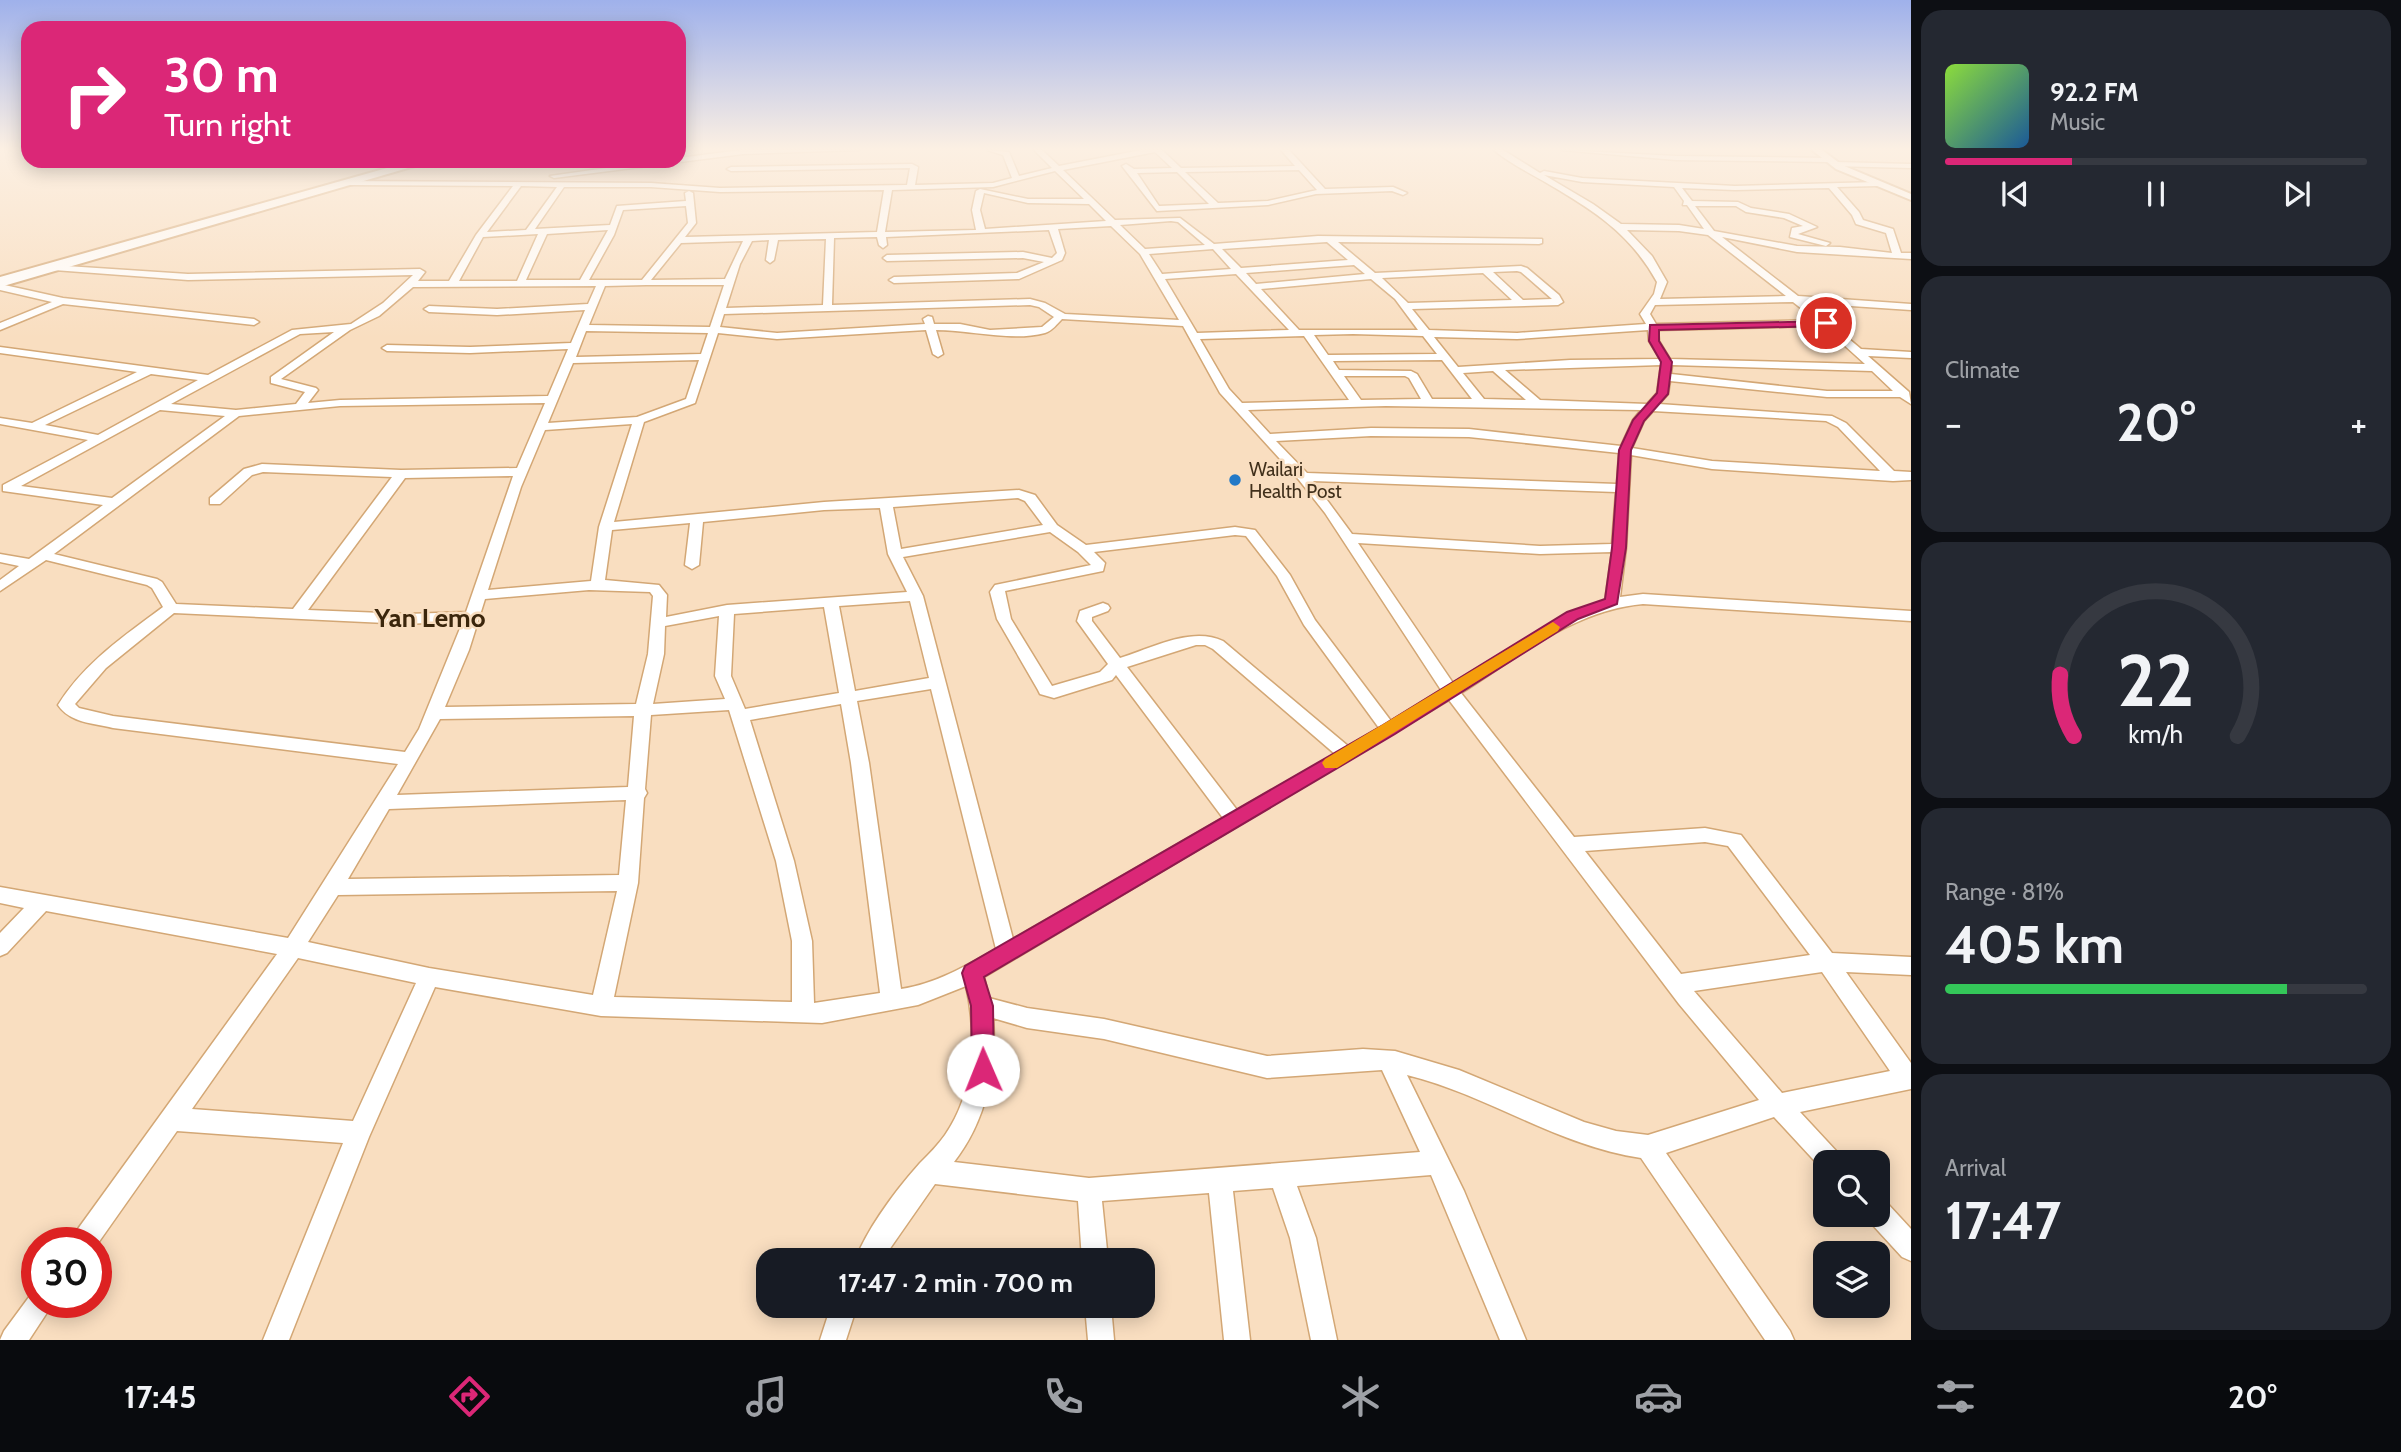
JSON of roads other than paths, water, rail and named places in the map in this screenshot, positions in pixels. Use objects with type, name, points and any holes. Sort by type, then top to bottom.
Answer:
[{"type":"highway","points":[[0,276],[223,213]]},
{"type":"highway","points":[[0,285],[244,213]]},
{"type":"street","points":[[453,283],[480,235],[497,213]]},
{"type":"street","points":[[529,231],[542,213]]},
{"type":"street","points":[[583,283],[597,262],[620,213]]},
{"type":"street","points":[[644,283],[692,223],[691,213]]},
{"type":"street","points":[[884,213],[881,236],[894,280],[894,306]]},
{"type":"street","points":[[977,213],[981,232]]},
{"type":"street","points":[[680,240],[881,236],[1052,228],[1104,213]]},
{"type":"street","points":[[1106,213],[1143,252],[1160,277],[1224,391],[1303,477],[1349,538],[1451,692],[1676,984],[1777,1105],[1820,1150]]},
{"type":"street","points":[[1111,213],[1176,219],[1214,246],[1241,270],[1325,358],[1356,401]]},
{"type":"street","points":[[1599,213],[1634,239],[1658,272],[1662,282],[1655,302],[1646,309],[1645,314],[1653,327],[1654,341],[1667,362],[1662,394],[1639,420],[1625,450],[1619,548],[1612,601]]},
{"type":"street","points":[[1694,213],[1710,233],[1826,323],[1908,396]]},
{"type":"street","points":[[1765,213],[1786,216],[1813,227],[1795,230],[1793,235],[1858,253]]},
{"type":"street","points":[[1854,213],[1859,222],[1890,231],[1898,257]]},
{"type":"street","points":[[480,235],[613,227]]},
{"type":"street","points":[[894,280],[1019,276],[1055,261],[1061,253],[1052,228]]},
{"type":"street","points":[[1620,228],[1670,228],[1746,238],[1785,248],[1911,256]]},
{"type":"street","points":[[521,282],[544,230]]},
{"type":"street","points":[[827,309],[830,237]]},
{"type":"street","points":[[769,260],[774,239]]},
{"type":"street","points":[[1143,252],[1329,239],[1539,240]]},
{"type":"street","points":[[1329,239],[1375,276],[1406,306],[1480,402]]},
{"type":"street","points":[[541,427],[639,420],[691,401],[729,282],[748,240]]},
{"type":"street","points":[[887,258],[1006,254],[1055,261]]},
{"type":"street","points":[[1160,277],[1356,262]]},
{"type":"street","points":[[4,488],[102,439],[296,332],[346,328],[358,324],[412,284],[420,272],[188,277],[54,267]]},
{"type":"street","points":[[1255,287],[1375,276],[1521,269],[1558,300],[1553,304],[1406,306]]},
{"type":"street","points":[[1485,270],[1522,304]]},
{"type":"street","points":[[95,1227],[293,948],[411,759],[461,650],[522,471],[603,282]]},
{"type":"street","points":[[412,284],[729,282]]},
{"type":"street","points":[[0,285],[64,301],[254,322]]},
{"type":"street","points":[[1655,302],[1796,299],[1911,307]]},
{"type":"street","points":[[0,327],[64,301]]},
{"type":"street","points":[[721,311],[1030,302],[1045,304],[1059,316],[1190,330],[1425,332],[1517,336],[1653,327],[1826,323]]},
{"type":"street","points":[[922,304],[932,327],[938,354]]},
{"type":"street","points":[[429,309],[497,312],[591,307]]},
{"type":"street","points":[[582,328],[714,330],[777,336],[960,327],[990,333],[1041,331],[1047,329],[1059,316]]},
{"type":"street","points":[[300,406],[312,390],[281,384],[275,381],[276,377],[346,328]]},
{"type":"street","points":[[387,348],[704,357]]},
{"type":"street","points":[[0,350],[212,379]]},
{"type":"street","points":[[1857,352],[1911,355]]},
{"type":"street","points":[[1325,358],[1444,356]]},
{"type":"street","points":[[1454,370],[1570,363],[1667,362],[1875,368]]},
{"type":"street","points":[[1496,368],[1537,403]]},
{"type":"street","points":[[33,427],[150,370]]},
{"type":"street","points":[[1336,373],[1407,373],[1413,376],[1428,401]]},
{"type":"street","points":[[1665,377],[1827,394],[1908,396]]},
{"type":"street","points":[[161,407],[236,413],[340,403],[552,399]]},
{"type":"street","points":[[1238,407],[1356,401],[1655,405],[1834,419],[1893,477]]},
{"type":"street","points":[[0,587],[236,413]]},
{"type":"street","points":[[597,586],[606,527],[639,420]]},
{"type":"street","points":[[0,421],[102,439]]},
{"type":"street","points":[[1266,438],[1371,432],[1469,433],[1625,450],[1712,465],[1911,476]]},
{"type":"street","points":[[215,501],[248,472],[262,468],[401,474],[522,471]]},
{"type":"street","points":[[296,615],[401,474]]},
{"type":"street","points":[[1303,477],[1623,488]]},
{"type":"street","points":[[4,488],[113,502]]},
{"type":"street","points":[[606,527],[824,506],[1019,494],[1030,498],[1052,528],[1098,563],[1098,568],[1000,588],[997,596],[1004,619],[1048,691],[1054,692],[1106,676],[1118,664],[1195,640],[1208,640],[1218,645],[1346,754]]},
{"type":"street","points":[[886,504],[895,554],[916,596],[1007,954]]},
{"type":"street","points":[[692,565],[696,517]]},
{"type":"street","points":[[895,554],[1052,528]]},
{"type":"street","points":[[1083,549],[1235,531],[1250,533],[1283,575],[1309,622],[1389,730]]},
{"type":"street","points":[[1349,538],[1540,550],[1619,548]]},
{"type":"street","points":[[0,558],[36,560],[152,582],[171,608]]},
{"type":"street","points":[[479,595],[597,586],[654,587],[660,595],[656,654],[643,710],[638,793],[628,883],[601,1006]]},
{"type":"street","points":[[659,623],[727,610],[916,596]]},
{"type":"street","points":[[0,895],[601,1006],[822,1013],[918,996],[973,973],[1389,730],[1573,615],[1612,601],[1643,599],[1695,600],[1911,615]]},
{"type":"street","points":[[831,603],[860,763],[892,1002]]},
{"type":"street","points":[[411,759],[113,722],[74,713],[66,705],[78,685],[119,648],[171,608],[407,619],[472,616]]},
{"type":"street","points":[[1103,608],[1085,614],[1084,621],[1234,820]]},
{"type":"street","points":[[727,610],[723,676],[737,710],[785,861],[802,941],[803,1012]]},
{"type":"street","points":[[433,713],[737,710],[938,682]]},
{"type":"street","points":[[385,802],[638,793]]},
{"type":"street","points":[[982,1006],[1027,1018],[1104,1029],[1267,1067],[1284,1068],[1369,1058],[1389,1060],[1424,1068],[1493,1093],[1585,1134],[1626,1146],[1648,1147],[1777,1105],[1910,1078],[1827,962],[1734,840],[1704,835],[1571,845]]},
{"type":"street","points":[[333,887],[628,883]]},
{"type":"street","points":[[0,947],[41,902]]},
{"type":"street","points":[[1676,984],[1827,962],[1911,966]]},
{"type":"street","points":[[874,1248],[929,1171],[957,1138],[979,1088],[983,1070],[982,1006],[973,973]]},
{"type":"street","points":[[276,1340],[359,1133],[429,976]]},
{"type":"street","points":[[1389,1060],[1437,1163],[1513,1340]]},
{"type":"street","points":[[173,1119],[359,1133]]},
{"type":"street","points":[[1648,1147],[1782,1340]]},
{"type":"street","points":[[929,1171],[1089,1190],[1437,1163]]},
{"type":"street","points":[[1281,1175],[1306,1251],[1324,1340]]},
{"type":"street","points":[[1220,1181],[1237,1340]]},
{"type":"street","points":[[1089,1190],[1094,1248]]},
{"type":"street","points":[[1890,1225],[1911,1248]]},
{"type":"street","points":[[13,1340],[29,1318]]},
{"type":"street","points":[[832,1340],[840,1318]]},
{"type":"street","points":[[1099,1318],[1101,1340]]},
{"type":"place","name":"Wailari Health Post","points":[[1235,480]]},
{"type":"district","name":"Yan Lemo","points":[[430,618]]}]
